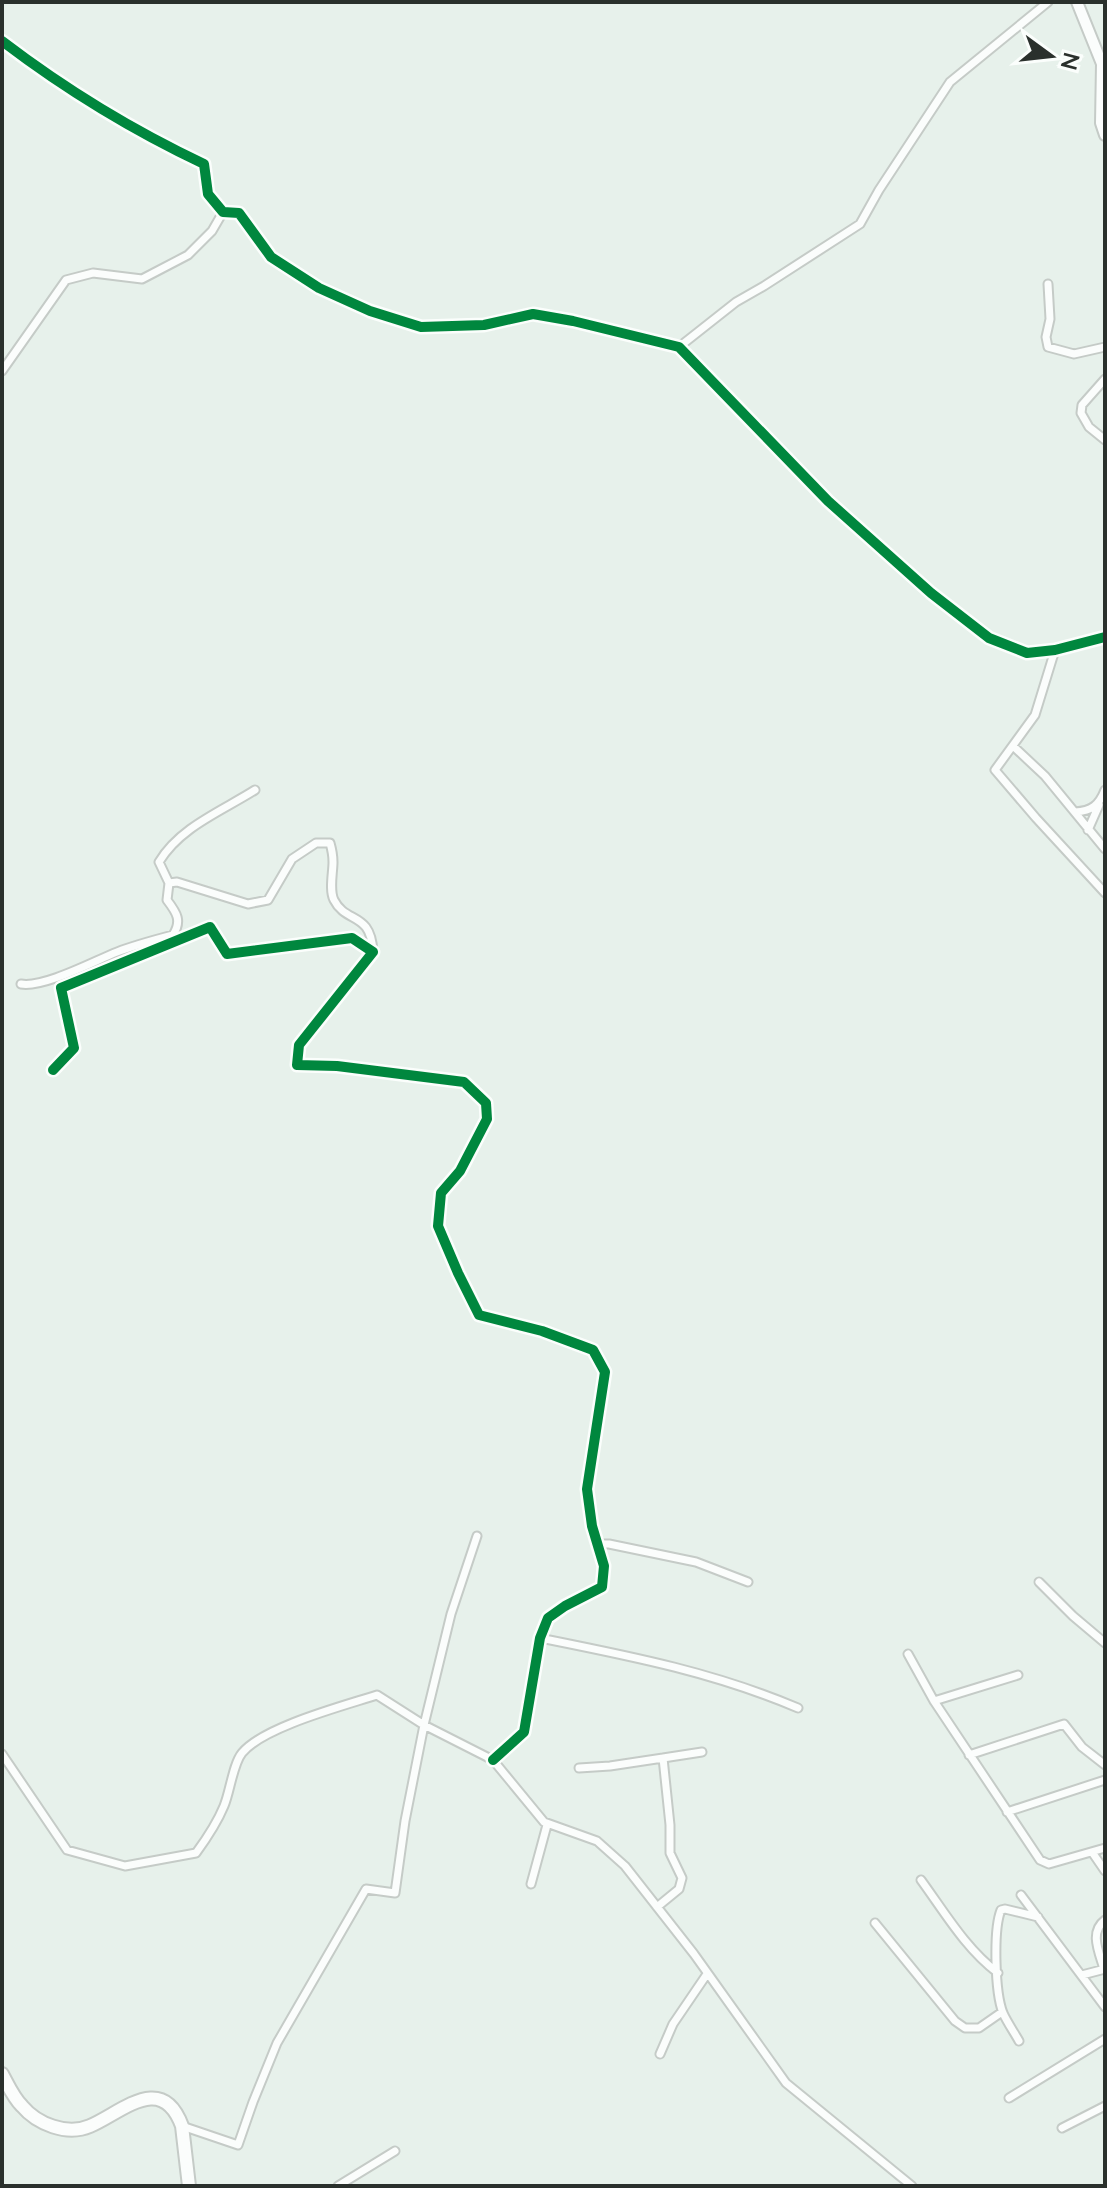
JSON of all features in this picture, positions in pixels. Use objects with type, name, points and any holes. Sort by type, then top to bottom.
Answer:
[{"type":"main road","points":[[2,2074],[23,2108],[54,2127],[72,2130],[88,2127],[142,2099],[163,2101],[171,2107],[182,2126],[189,2186]]},
{"type":"street","points":[[679,347],[736,302],[860,224],[950,82],[1048,2]]},
{"type":"street","points":[[1077,2],[1102,64],[1101,123],[1105,135]]},
{"type":"street","points":[[2,41],[44,73],[148,137],[204,164],[208,194],[223,212],[239,213],[271,257],[319,288],[370,311],[421,327],[484,325],[533,314],[679,347],[828,501],[931,593],[989,638],[1027,653],[1055,650],[1105,637]]},
{"type":"street","points":[[2,371],[66,280],[93,273],[142,279],[188,255],[212,231],[223,212]]},
{"type":"street","points":[[1048,284],[1048,347],[1074,354],[1105,347]]},
{"type":"street","points":[[1105,379],[1082,405],[1081,413],[1089,427],[1105,440]]},
{"type":"street","points":[[1055,650],[1035,715],[995,770],[1105,893]]},
{"type":"street","points":[[1013,746],[1045,776],[1105,849]]},
{"type":"street","points":[[21,984],[28,985],[67,973],[141,943],[173,935],[178,927],[178,915],[167,900],[169,883],[159,862],[168,847],[190,829],[255,790]]},
{"type":"street","points":[[1088,830],[1105,790]]},
{"type":"street","points":[[1075,812],[1092,809],[1099,803]]},
{"type":"street","points":[[169,883],[177,882],[248,904],[268,900],[292,859],[316,843],[330,843],[333,858],[332,897],[340,909],[359,919],[372,935],[373,952],[299,1045],[297,1065],[337,1066],[464,1082],[486,1103],[487,1119],[460,1171],[441,1193],[438,1226],[458,1273],[479,1315],[542,1331],[593,1350],[605,1372],[587,1489],[592,1526],[604,1566],[602,1587],[548,1618],[540,1638],[524,1732],[493,1760]]},
{"type":"street","points":[[53,1070],[74,1048],[61,988],[210,927],[227,954],[352,938],[373,952]]},
{"type":"street","points":[[182,2126],[238,2145],[277,2043],[366,1889],[395,1893],[424,1725],[451,1614],[477,1536]]},
{"type":"street","points":[[598,1544],[696,1562],[748,1582]]},
{"type":"street","points":[[1039,1582],[1105,1643]]},
{"type":"street","points":[[1097,1637],[1105,1630]]},
{"type":"street","points":[[540,1638],[657,1662],[728,1681],[798,1708]]},
{"type":"street","points":[[908,1654],[934,1701],[1040,1860],[1049,1864],[1105,1848]]},
{"type":"street","points":[[934,1701],[1018,1675]]},
{"type":"street","points":[[2,1754],[67,1850],[125,1866],[196,1853],[222,1811],[240,1755],[258,1740],[377,1695],[424,1725],[493,1760],[547,1825],[597,1841],[625,1866],[786,2083],[912,2186]]},
{"type":"street","points":[[969,1755],[1064,1724],[1082,1747],[1105,1765]]},
{"type":"street","points":[[579,1768],[702,1752]]},
{"type":"street","points":[[657,1907],[679,1889],[682,1878],[670,1853],[663,1758]]},
{"type":"street","points":[[1007,1812],[1105,1780]]},
{"type":"street","points":[[531,1884],[547,1825]]},
{"type":"street","points":[[1092,1852],[1105,1871]]},
{"type":"street","points":[[921,1880],[961,1936],[998,1973]]},
{"type":"street","points":[[1021,1895],[1105,2007]]},
{"type":"street","points":[[1019,2041],[1002,2012],[996,1940],[1001,1910],[1038,1917]]},
{"type":"street","points":[[1082,1975],[1105,1969],[1096,1936],[1097,1928],[1105,1920]]},
{"type":"street","points":[[875,1923],[955,2021],[965,2028],[979,2028],[1002,2012]]},
{"type":"street","points":[[660,2054],[673,2024],[707,1974]]},
{"type":"street","points":[[1009,2098],[1105,2039]]},
{"type":"street","points":[[1062,2128],[1105,2106]]},
{"type":"street","points":[[338,2186],[395,2151]]},
{"type":"cycle path","points":[[2,41],[100,108],[204,164],[208,194],[223,212],[239,213],[271,257],[319,288],[370,311],[421,327],[484,325],[533,314],[679,347],[828,501],[931,593],[989,638],[1027,653],[1055,650],[1105,637]]},
{"type":"cycle path","points":[[53,1070],[74,1048],[61,988],[210,927],[227,954],[352,938],[373,952],[299,1045],[297,1065],[337,1066],[464,1082],[486,1103],[487,1119],[460,1171],[441,1193],[438,1226],[458,1273],[479,1315],[542,1331],[593,1350],[605,1372],[587,1489],[592,1526],[604,1566],[602,1587],[548,1618],[540,1638],[524,1732],[493,1760]]}]
